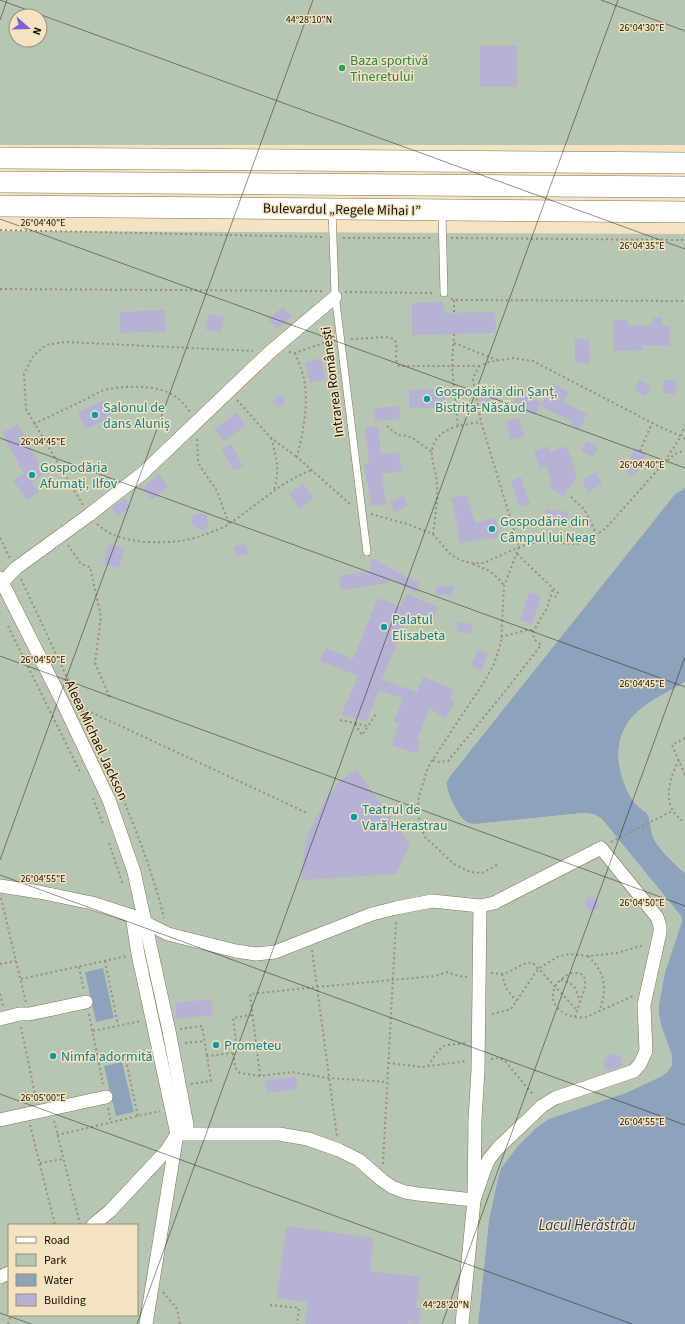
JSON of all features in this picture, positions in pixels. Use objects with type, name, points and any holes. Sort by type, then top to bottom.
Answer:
[{"type":"main road","points":[[0,158],[685,163]]},
{"type":"main road","name":"Bulevardul „Regele Mihai I”","points":[[0,182],[685,187]]},
{"type":"main road","name":"Bulevardul „Regele Mihai I”","points":[[0,206],[685,212]]},
{"type":"street","points":[[1,582],[16,568],[61,536],[143,473],[270,352],[335,297]]},
{"type":"street","name":"Aleea Michael Jackson","points":[[1,582],[63,703],[109,800],[134,872],[172,1045],[187,1125],[177,1134]]},
{"type":"street","points":[[0,886],[40,892],[92,904],[132,916],[168,934],[246,953],[265,954],[311,939],[372,914],[396,908],[432,901],[480,906],[494,903],[601,848],[657,917],[660,926],[659,940],[644,1005],[646,1051],[640,1064],[634,1071],[555,1098],[542,1106],[498,1148],[490,1159],[484,1168],[474,1200]]},
{"type":"street","points":[[462,1324],[474,1200],[480,976],[480,906]]},
{"type":"street","points":[[132,916],[138,954],[177,1134],[146,1324]]},
{"type":"street","points":[[0,1019],[86,1002]]},
{"type":"street","points":[[0,1120],[106,1097]]},
{"type":"street","points":[[177,1134],[279,1134],[308,1139],[339,1150],[359,1160],[392,1187],[405,1192],[474,1200]]},
{"type":"street","points":[[94,1224],[110,1211],[167,1150],[177,1134]]},
{"type":"lane","name":"Intrarea Românești","points":[[332,209],[335,297],[367,552]]},
{"type":"lane","points":[[442,210],[444,293]]},
{"type":"path","points":[[454,300],[454,313]]},
{"type":"path","points":[[454,334],[452,366],[458,426]]},
{"type":"path","points":[[454,343],[498,360]]},
{"type":"path","points":[[295,353],[304,379],[306,404],[302,437],[297,457]]},
{"type":"path","points":[[452,366],[480,366],[489,362],[513,358],[533,361],[685,439]]},
{"type":"path","points":[[480,366],[475,373],[473,380],[481,422],[519,547],[504,586],[501,643],[494,664],[483,684],[426,772],[419,796],[418,808],[420,825],[425,836],[454,864],[470,872],[482,873],[498,865]]},
{"type":"path","points":[[34,424],[104,390],[120,387],[144,386],[166,391],[177,397],[186,406],[196,422],[198,460],[200,466],[217,491],[229,524]]},
{"type":"path","points":[[229,391],[271,438],[297,457],[362,515],[373,514],[410,525],[433,534],[451,555],[491,571],[500,579],[504,586]]},
{"type":"path","points":[[433,534],[437,484],[432,452],[434,444],[439,436],[451,427],[481,422]]},
{"type":"path","points":[[640,451],[652,423]]},
{"type":"path","points":[[663,464],[681,436],[685,425]]},
{"type":"path","points":[[387,426],[398,435],[407,436],[414,439],[432,452]]},
{"type":"path","points":[[271,438],[278,468],[273,492]]},
{"type":"path","points":[[471,563],[484,562],[519,547],[536,542],[561,542],[577,544],[588,541],[597,536],[606,528],[663,464],[675,454],[685,450]]},
{"type":"path","points":[[571,498],[584,509],[597,536]]},
{"type":"path","points":[[61,536],[81,564],[90,567],[101,617],[95,663],[110,698]]},
{"type":"path","points":[[516,554],[558,593],[554,600]]},
{"type":"path","points":[[433,760],[439,762],[448,761],[541,645],[534,639],[533,632],[547,608],[553,589]]},
{"type":"path","name":"Aleea Michael Jackson","points":[[7,622],[82,775]]},
{"type":"path","points":[[501,637],[527,630],[534,630]]},
{"type":"path","points":[[81,707],[307,813]]},
{"type":"path","points":[[355,723],[362,735],[376,714]]},
{"type":"path","points":[[340,720],[368,726]]},
{"type":"path","points":[[685,738],[672,745],[685,775]]},
{"type":"path","points":[[679,760],[674,768],[669,796],[672,811],[685,822]]},
{"type":"path","name":"Aleea Michael Jackson","points":[[92,796],[103,825]]},
{"type":"path","points":[[614,841],[672,811]]},
{"type":"path","points":[[108,840],[124,889]]},
{"type":"path","points":[[0,895],[21,979],[24,1014],[39,1111],[40,1163],[55,1224]]},
{"type":"path","points":[[382,1180],[396,908]]},
{"type":"path","points":[[311,939],[339,1150]]},
{"type":"path","points":[[479,1017],[511,1009],[538,969],[557,957],[564,955],[588,956],[617,953],[659,940]]},
{"type":"path","points":[[21,979],[138,954]]},
{"type":"path","points":[[588,956],[595,962],[600,970],[604,983],[604,997],[598,1012]]},
{"type":"path","points":[[0,964],[16,961]]},
{"type":"path","points":[[105,961],[118,1026]]},
{"type":"path","points":[[260,1076],[250,994],[435,976],[447,972],[458,976],[474,977],[480,976],[487,972],[502,974],[528,963],[533,964],[577,1010]]},
{"type":"path","points":[[79,967],[112,1122]]},
{"type":"path","points":[[575,1017],[585,987],[585,979],[580,973],[572,973],[555,986],[553,999],[559,1009],[567,1016],[575,1017],[586,1017],[647,990]]},
{"type":"path","points":[[502,974],[506,988],[516,1001]]},
{"type":"path","points":[[561,980],[572,984],[577,992],[580,1003]]},
{"type":"path","points":[[252,1015],[233,1018],[236,1042],[233,1053],[235,1067],[240,1074],[260,1076],[291,1072],[329,1078],[387,1082]]},
{"type":"path","points":[[93,1031],[152,1018]]},
{"type":"path","points":[[169,1031],[202,1026],[211,1081],[180,1086]]},
{"type":"path","points":[[428,1066],[434,1056],[445,1046],[461,1045],[478,1037]]},
{"type":"path","points":[[172,1045],[204,1041]]},
{"type":"path","points":[[99,1060],[158,1048]]},
{"type":"path","points":[[207,1056],[233,1053]]},
{"type":"path","points":[[125,1055],[138,1117]]},
{"type":"path","points":[[57,1135],[138,1117],[171,1107]]},
{"type":"path","points":[[39,1111],[57,1135],[80,1224]]},
{"type":"path","points":[[40,1163],[63,1159]]},
{"type":"path","points":[[153,1280],[177,1309],[180,1324]]},
{"type":"path","points":[[270,1305],[300,1308],[297,1324]]},
{"type":"green space","name":"Baza sportivă Tineretului","points":[[0,0],[685,0],[685,145],[0,145]]},
{"type":"green space","points":[[0,231],[685,234],[685,488],[675,494],[450,776],[448,790],[459,813],[463,819],[469,823],[476,824],[583,813],[593,814],[601,818],[681,916],[682,921],[665,972],[659,1004],[659,1015],[672,1056],[672,1065],[662,1076],[626,1093],[498,1178],[489,1219],[478,1324],[0,1324]]},
{"type":"green space","points":[[685,682],[685,873],[656,843],[648,815],[635,803],[629,794],[620,770],[618,751],[627,723],[634,715],[652,701]]},
{"type":"water","name":"Lacul Herăstrău","points":[[685,488],[685,682],[652,701],[634,715],[627,723],[623,732],[618,751],[620,770],[629,794],[635,803],[648,815],[656,843],[685,873],[685,1324],[478,1324],[489,1219],[498,1178],[501,1169],[508,1159],[518,1146],[536,1128],[549,1119],[626,1093],[662,1076],[672,1065],[672,1056],[659,1015],[659,1004],[665,972],[682,921],[681,916],[601,818],[593,814],[583,813],[471,824],[466,822],[461,817],[455,808],[448,790],[447,782],[450,776],[675,494]]},
{"type":"water","points":[[103,968],[114,1018],[96,1022],[85,972]]},
{"type":"water","points":[[122,1062],[134,1112],[116,1116],[104,1066]]},
{"type":"building","points":[[480,46],[517,46],[517,87],[480,87]]},
{"type":"building","points":[[443,302],[444,313],[495,312],[496,333],[412,335],[412,303]]},
{"type":"building","points":[[283,307],[292,317],[277,329],[268,319]]},
{"type":"building","points":[[165,310],[166,331],[120,333],[120,312]]},
{"type":"building","points":[[209,314],[224,318],[220,333],[205,329]]},
{"type":"building","points":[[662,317],[662,326],[670,326],[670,346],[643,345],[643,350],[614,351],[614,320],[628,319],[628,326],[652,325],[653,318]]},
{"type":"building","points":[[575,339],[589,339],[590,363],[575,363]]},
{"type":"building","points":[[321,358],[326,379],[310,383],[305,362]]},
{"type":"building","points":[[639,380],[651,386],[646,396],[635,390]]},
{"type":"building","points":[[664,380],[677,381],[676,394],[663,393]]},
{"type":"building","points":[[553,384],[569,392],[564,402],[587,414],[579,430],[570,425],[572,422],[541,406]]},
{"type":"building","name":"Gospodăria din Șanț, Bistrița-Năsăud","points":[[445,389],[445,408],[409,408],[409,390]]},
{"type":"building","points":[[498,391],[498,402],[480,403],[479,392]]},
{"type":"building","points":[[520,391],[541,402],[535,415],[513,404]]},
{"type":"building","points":[[279,394],[286,401],[279,408],[272,401]]},
{"type":"building","name":"Salonul de dans Aluniș","points":[[105,400],[112,418],[85,429],[78,412]]},
{"type":"building","points":[[399,406],[400,419],[375,421],[374,408]]},
{"type":"building","points":[[237,413],[246,426],[223,441],[214,429]]},
{"type":"building","points":[[519,418],[524,437],[511,440],[506,421]]},
{"type":"building","points":[[18,424],[39,464],[45,460],[51,470],[32,482],[39,492],[27,500],[13,480],[24,474],[2,433]]},
{"type":"building","points":[[378,426],[381,454],[399,452],[402,471],[382,474],[386,504],[371,506],[364,464],[369,464],[365,427]]},
{"type":"building","points":[[586,441],[598,447],[593,457],[581,451]]},
{"type":"building","points":[[231,444],[243,466],[234,471],[222,449]]},
{"type":"building","points":[[549,446],[551,452],[567,446],[577,477],[563,496],[549,486],[552,482],[546,466],[540,469],[534,451]]},
{"type":"building","points":[[634,448],[646,453],[638,472],[631,475],[626,471]]},
{"type":"building","points":[[596,472],[602,484],[588,492],[582,480]]},
{"type":"building","points":[[159,474],[168,487],[152,500],[143,488]]},
{"type":"building","points":[[521,477],[530,504],[520,507],[511,481]]},
{"type":"building","points":[[303,484],[314,498],[300,509],[289,494]]},
{"type":"building","points":[[403,495],[408,505],[395,512],[390,502]]},
{"type":"building","points":[[467,495],[475,523],[496,518],[499,537],[460,543],[451,498]]},
{"type":"building","points":[[125,499],[130,508],[117,516],[112,507]]},
{"type":"building","points":[[546,509],[568,512],[566,525],[555,523],[554,528],[543,527]]},
{"type":"building","points":[[199,513],[206,515],[209,521],[205,531],[192,525],[191,519]]},
{"type":"building","points":[[109,544],[125,548],[119,568],[104,564]]},
{"type":"building","points":[[246,544],[248,554],[236,556],[234,546]]},
{"type":"building","points":[[374,559],[420,583],[416,593],[390,578],[388,583],[341,590],[339,576],[370,571],[370,563]]},
{"type":"building","points":[[436,586],[453,586],[453,595],[436,595]]},
{"type":"building","points":[[529,592],[541,596],[532,624],[520,620]]},
{"type":"building","points":[[406,594],[438,607],[431,625],[408,615],[382,680],[417,692],[423,677],[453,689],[450,699],[456,703],[444,719],[430,708],[417,740],[421,742],[417,754],[392,745],[399,723],[394,722],[403,698],[379,690],[367,721],[341,715],[358,676],[320,661],[326,648],[353,659],[378,598],[401,607]]},
{"type":"building","points":[[458,622],[473,624],[471,634],[456,631]]},
{"type":"building","points":[[478,649],[488,653],[481,671],[471,667]]},
{"type":"building","name":"Teatrul de Vară Herastrau","points":[[356,769],[410,844],[396,874],[302,880],[305,847],[308,835],[325,800],[339,782]]},
{"type":"building","points":[[589,897],[595,897],[599,901],[599,907],[595,911],[589,911],[585,907],[585,901]]},
{"type":"building","points":[[211,999],[213,1015],[176,1019],[175,1003]]},
{"type":"building","points":[[610,1054],[616,1054],[619,1056],[622,1064],[621,1067],[608,1071],[603,1064],[605,1058]]},
{"type":"building","points":[[296,1077],[297,1089],[267,1093],[265,1081]]},
{"type":"building","points":[[286,1226],[374,1238],[370,1271],[420,1277],[416,1307],[421,1308],[419,1324],[305,1324],[307,1302],[277,1298]]},
{"type":"place","name":"Baza sportivă Tineretului","points":[[342,68]]},
{"type":"place","name":"Gospodăria din Șanț, Bistrița-Năsăud","points":[[427,399]]},
{"type":"place","name":"Salonul de dans Aluniș","points":[[95,415]]},
{"type":"place","name":"Gospodăria Afumați, Ilfov","points":[[32,475]]},
{"type":"place","name":"Gospodărie din Câmpul lui Neag","points":[[492,529]]},
{"type":"place","name":"Palatul Elisabeta","points":[[384,627]]},
{"type":"place","name":"Teatrul de Vară Herastrau","points":[[354,817]]},
{"type":"place","name":"Prometeu","points":[[216,1045]]},
{"type":"place","name":"Nimfa adormită","points":[[53,1056]]}]
